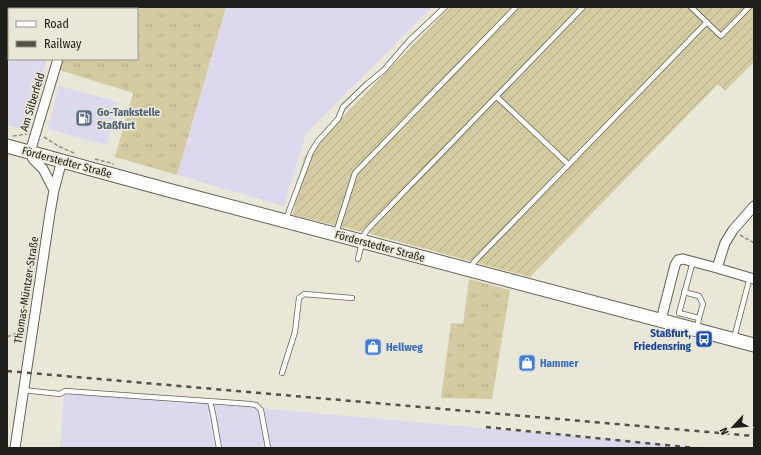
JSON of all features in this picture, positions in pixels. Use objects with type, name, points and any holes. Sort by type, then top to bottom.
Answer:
[{"type":"main road","name":"Förderstedter Straße","points":[[8,141],[30,152],[156,187],[661,320],[698,324],[733,339],[754,345]]},
{"type":"street","name":"Am Silberfeld","points":[[30,152],[58,60]]},
{"type":"street","points":[[30,152],[33,159],[43,169],[54,190]]},
{"type":"street","name":"Thomas-Müntzer-Straße","points":[[15,448],[54,190],[62,160]]},
{"type":"street","points":[[717,268],[725,243],[733,230],[754,206]]},
{"type":"street","points":[[661,320],[675,265],[678,260],[683,259],[693,261],[752,278]]},
{"type":"lane","points":[[286,221],[311,152],[318,141],[338,118],[343,107],[384,70],[409,41],[445,7]]},
{"type":"lane","points":[[336,234],[355,173],[516,7]]},
{"type":"lane","points":[[358,259],[362,241],[367,230],[583,7]]},
{"type":"lane","points":[[691,7],[721,36],[749,7]]},
{"type":"lane","points":[[471,270],[474,262],[707,22]]},
{"type":"lane","points":[[497,97],[568,164]]},
{"type":"lane","points":[[684,292],[699,296],[703,304],[698,324],[679,313],[684,292],[693,261]]},
{"type":"lane","points":[[733,339],[752,278]]},
{"type":"lane","points":[[282,373],[295,332],[298,298],[304,294],[352,298]]},
{"type":"lane","points":[[23,390],[60,394],[65,392],[250,404],[259,407],[261,410],[268,448]]},
{"type":"lane","points":[[210,401],[219,448]]},
{"type":"path","points":[[8,141],[28,133],[46,138],[58,146],[81,156]]},
{"type":"path","points":[[94,159],[115,164]]},
{"type":"path","points":[[733,230],[754,243]]},
{"type":"path","points":[[7,337],[24,330],[32,331]]},
{"type":"shaded area","points":[[7,7],[64,7],[8,8],[8,60],[47,60],[24,130],[7,125]]},
{"type":"shaded area","points":[[226,7],[432,7],[306,133],[284,206],[177,175]]},
{"type":"shaded area","points":[[59,86],[118,102],[107,145],[48,129]]},
{"type":"shaded area","points":[[64,391],[709,448],[60,448]]},
{"type":"green space","points":[[226,7],[177,175],[115,157],[133,93],[59,70],[62,60],[138,60],[138,8],[78,8]]},
{"type":"green space","points":[[450,7],[754,7],[754,62],[725,91],[718,84],[530,277],[370,234],[369,230],[365,229],[362,232],[293,215],[304,157]]},
{"type":"green space","points":[[469,279],[510,290],[492,399],[441,398],[451,323],[463,324]]},
{"type":"railway","points":[[7,371],[754,436]]},
{"type":"railway","points":[[486,427],[694,448]]},
{"type":"place","name":"Go-Tankstelle Staßfurt","points":[[84,118]]},
{"type":"place","name":"Staßfurt, Friedensring","points":[[704,339]]},
{"type":"place","name":"Hellweg","points":[[373,347]]},
{"type":"place","name":"Hammer","points":[[527,363]]}]
